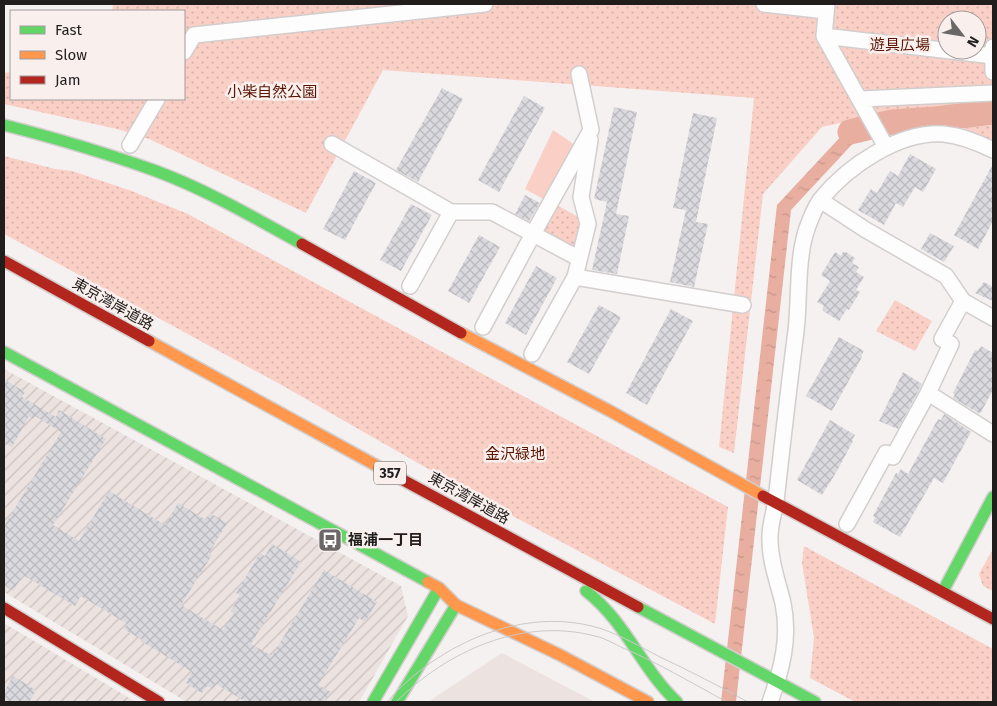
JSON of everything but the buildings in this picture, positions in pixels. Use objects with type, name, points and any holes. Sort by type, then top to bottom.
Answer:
[{"type":"main road","points":[[4,125],[65,141],[158,172],[224,202],[476,341],[610,411],[776,503],[993,619]]},
{"type":"main road","name":"東京湾岸道路","points":[[5,265],[815,702]]},
{"type":"main road","points":[[4,352],[439,588],[456,605],[560,655],[648,702]]},
{"type":"main road","points":[[943,592],[993,497]]},
{"type":"main road","name":"357","points":[[478,521],[506,543],[600,600],[613,613],[658,682],[677,702]]},
{"type":"main road","points":[[373,702],[439,588]]},
{"type":"main road","points":[[397,702],[456,605]]},
{"type":"main road","points":[[4,608],[159,702]]},
{"type":"main road","points":[[778,682],[789,702]]},
{"type":"street","points":[[185,50],[194,35],[485,4]]},
{"type":"street","points":[[764,4],[827,8],[824,36],[884,143]]},
{"type":"street","points":[[824,36],[993,56]]},
{"type":"street","points":[[993,46],[993,72]]},
{"type":"street","points":[[532,354],[575,277],[578,258],[588,224],[581,197],[591,130],[579,74]]},
{"type":"street","points":[[864,106],[993,93]]},
{"type":"street","points":[[130,145],[156,100]]},
{"type":"street","points":[[483,327],[591,130]]},
{"type":"street","points":[[770,702],[778,682],[786,645],[783,605],[772,561],[769,538],[776,503],[796,328],[801,257],[808,224],[820,200],[884,143],[922,135],[943,134],[971,139],[993,150]]},
{"type":"street","points":[[332,144],[451,212],[492,212],[578,258]]},
{"type":"street","points":[[820,200],[866,230],[946,276],[964,301],[993,318]]},
{"type":"street","points":[[410,286],[451,212]]},
{"type":"street","points":[[575,277],[743,305]]},
{"type":"street","points":[[847,524],[886,453],[893,457],[928,393],[951,344],[942,339],[964,301]]},
{"type":"street","points":[[928,393],[993,434]]},
{"type":"shaded area","points":[[4,369],[401,586],[408,616],[359,702],[187,702],[4,592]]},
{"type":"shaded area","points":[[4,623],[136,702],[4,702]]},
{"type":"shaded area","points":[[502,653],[595,702],[428,702]]},
{"type":"green space","name":"小柴自然公園","points":[[113,4],[993,4],[993,103],[863,118],[822,127],[763,194],[734,453],[719,447],[754,98],[383,70],[306,213],[149,139],[117,129],[4,104],[4,73],[10,72],[10,100],[185,100],[185,10],[112,10]]},
{"type":"green space","points":[[993,125],[993,141],[963,128]]},
{"type":"green space","points":[[553,130],[575,145],[545,200],[525,189]]},
{"type":"green space","name":"金沢緑地","points":[[4,156],[55,169],[72,171],[129,190],[188,214],[728,507],[715,624],[479,498],[285,387],[4,234]]},
{"type":"green space","points":[[557,205],[582,219],[576,249],[542,230]]},
{"type":"green space","points":[[895,300],[932,321],[915,351],[876,331]]},
{"type":"green space","points":[[804,546],[993,649],[993,702],[855,702],[810,678],[814,638],[802,563]]},
{"type":"green space","points":[[993,549],[993,591],[983,586],[979,574]]},
{"type":"water","points":[[993,111],[993,120],[889,132],[858,138],[791,210],[736,702],[721,702],[777,205],[845,132],[887,123]]},
{"type":"waterway","points":[[850,132],[892,122],[993,112]]},
{"type":"tram line","points":[[387,702],[407,681],[457,647],[484,634],[513,626],[543,622],[573,623],[602,629],[624,638],[748,702]]},
{"type":"tram line","points":[[396,702],[416,684],[462,654],[487,643],[513,635],[540,631],[568,631],[602,638],[663,667],[727,702]]},
{"type":"traffic: fast","points":[[4,125],[99,152],[156,171],[194,187],[302,244]]},
{"type":"traffic: fast","points":[[4,352],[428,582]]},
{"type":"traffic: fast","points":[[943,591],[993,497]]},
{"type":"traffic: fast","points":[[373,702],[439,588]]},
{"type":"traffic: fast","points":[[586,591],[612,617],[653,674],[677,702]]},
{"type":"traffic: fast","points":[[397,702],[456,605]]},
{"type":"traffic: fast","points":[[638,607],[815,702]]},
{"type":"traffic: slow","points":[[461,333],[610,411],[763,496]]},
{"type":"traffic: slow","points":[[149,341],[390,473]]},
{"type":"traffic: slow","points":[[428,582],[439,588],[456,605],[560,655],[648,702]]},
{"type":"traffic: jam","points":[[302,244],[461,333]]},
{"type":"traffic: jam","points":[[4,261],[149,341]]},
{"type":"traffic: jam","points":[[390,473],[638,607]]},
{"type":"traffic: jam","points":[[763,496],[993,619]]},
{"type":"traffic: jam","points":[[4,608],[159,702]]},
{"type":"place","name":"福浦一丁目","points":[[330,540]]},
{"type":"park label","name":"遊具広場","points":[[900,45]]}]
